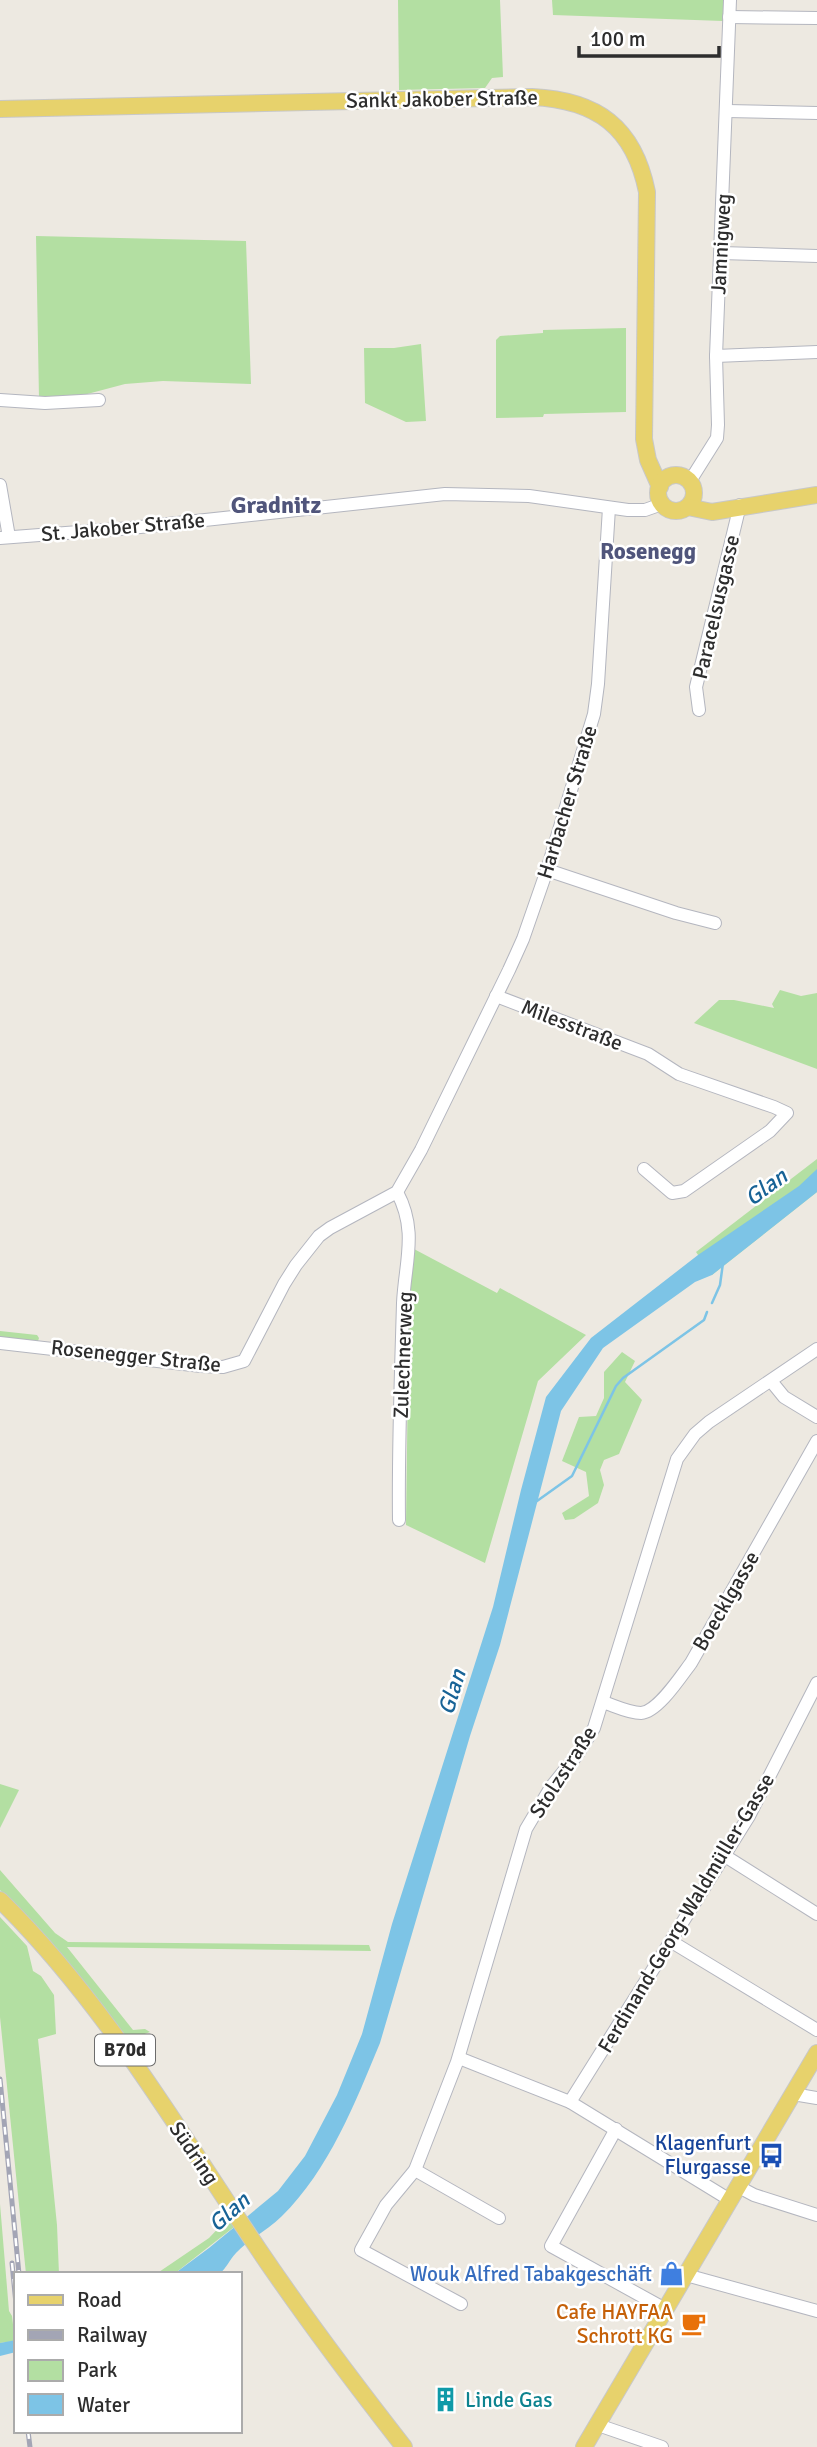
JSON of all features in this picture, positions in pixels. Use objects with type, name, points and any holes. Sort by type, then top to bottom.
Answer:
[{"type":"main road","name":"Sankt Jakober Straße","points":[[0,109],[532,96],[554,98],[593,110],[618,128],[629,143],[642,171],[647,192],[645,420],[651,449],[665,481],[659,493],[662,504]]},
{"type":"main road","points":[[665,481],[677,475],[690,495],[712,512],[740,505],[817,495]]},
{"type":"main road","points":[[662,504],[674,511],[690,495]]},
{"type":"main road","name":"Südring","points":[[0,1900],[37,1938],[123,2047],[339,2364],[404,2447]]},
{"type":"main road","points":[[584,2447],[817,2053]]},
{"type":"street","name":"Jamnigweg","points":[[690,495],[716,438],[718,425],[716,356],[730,0]]},
{"type":"street","points":[[729,16],[817,18]]},
{"type":"street","points":[[727,111],[817,113]]},
{"type":"street","points":[[721,253],[817,256]]},
{"type":"street","points":[[716,356],[817,352]]},
{"type":"street","points":[[0,400],[45,403],[99,400]]},
{"type":"street","points":[[0,485],[5,537]]},
{"type":"street","name":"St. Jakober Straße","points":[[5,537],[131,528],[445,494],[529,496],[609,508],[645,510],[662,504]]},
{"type":"street","name":"Paracelsusgasse","points":[[699,710],[696,687],[740,505]]},
{"type":"street","name":"Harbacher Straße","points":[[397,1192],[456,1079],[523,939],[547,870],[597,698],[609,508]]},
{"type":"street","points":[[547,870],[676,913],[715,923]]},
{"type":"street","name":"Milesstraße","points":[[496,996],[648,1054],[679,1073],[787,1113],[770,1131],[684,1191],[672,1192],[644,1169]]},
{"type":"street","name":"Rosenegger Straße","points":[[0,1343],[201,1366],[235,1365],[244,1361],[284,1284],[319,1236],[397,1192]]},
{"type":"street","name":"Zulechnerweg","points":[[397,1192],[405,1212],[410,1244],[403,1298],[399,1520]]},
{"type":"street","name":"Stolzstraße","points":[[461,2304],[361,2250],[386,2205],[415,2170],[459,2059],[526,1829],[551,1787],[587,1740],[603,1702],[677,1459],[695,1434],[709,1422],[817,1349]]},
{"type":"street","points":[[771,1381],[784,1397],[817,1417]]},
{"type":"street","name":"Boecklgasse","points":[[603,1702],[630,1711],[645,1712],[654,1707],[673,1687],[691,1663],[817,1441]]},
{"type":"street","name":"Ferdinand-Georg-Waldmüller-Gasse","points":[[570,2102],[749,1816],[817,1683]]},
{"type":"street","points":[[725,1856],[817,1914]]},
{"type":"street","points":[[672,1942],[817,2031]]},
{"type":"street","points":[[459,2059],[570,2102],[735,2194],[754,2195],[817,2215]]},
{"type":"street","points":[[793,2094],[817,2098]]},
{"type":"street","points":[[616,2129],[551,2246],[665,2309]]},
{"type":"street","points":[[415,2170],[499,2218]]},
{"type":"street","points":[[686,2276],[817,2311]]},
{"type":"street","points":[[598,2425],[662,2447]]},
{"type":"green space","points":[[398,0],[500,0],[503,77],[492,78],[485,88],[399,90]]},
{"type":"green space","points":[[552,0],[723,0],[723,21],[553,15]]},
{"type":"green space","points":[[36,236],[246,241],[251,384],[163,381],[125,384],[76,397],[39,398]]},
{"type":"green space","points":[[626,328],[626,412],[496,418],[496,340],[500,336],[543,333],[543,330]]},
{"type":"green space","points":[[421,344],[426,421],[406,422],[365,403],[364,348],[394,348]]},
{"type":"green space","points":[[780,990],[801,996],[817,993],[817,1069],[694,1023],[719,1000],[734,1000],[774,1008],[772,1004]]},
{"type":"green space","points":[[817,1159],[817,1192],[712,1275],[696,1252]]},
{"type":"green space","points":[[414,1249],[497,1293],[500,1288],[586,1335],[538,1381],[485,1563],[406,1525],[409,1300]]},
{"type":"green space","points":[[0,1331],[37,1335],[39,1338],[38,1341],[0,1338]]},
{"type":"green space","points":[[622,1352],[635,1361],[625,1382],[642,1400],[619,1454],[604,1460],[600,1470],[604,1485],[598,1503],[574,1519],[565,1520],[562,1513],[589,1496],[586,1472],[562,1461],[579,1417],[596,1416],[604,1398],[604,1372]]},
{"type":"green space","points":[[0,1784],[19,1790],[0,1828]]},
{"type":"green space","points":[[0,1870],[55,1933],[68,1942],[369,1945],[371,1951],[67,1947],[133,2030],[145,2029],[150,2032],[128,2040],[0,1890]]},
{"type":"green space","points":[[0,1917],[27,1946],[33,1971],[41,1976],[54,1995],[56,2034],[38,2039],[57,2225],[59,2272],[26,2272],[0,2017]]},
{"type":"green space","points":[[0,2204],[14,2341],[0,2343]]},
{"type":"green space","points":[[228,2218],[234,2227],[177,2272],[159,2272],[209,2238]]},
{"type":"water","points":[[817,1169],[817,1192],[712,1275],[695,1282],[603,1348],[561,1411],[500,1645],[470,1736],[380,2043],[350,2112],[327,2157],[299,2198],[277,2221],[241,2248],[222,2272],[177,2272],[278,2191],[305,2156],[337,2095],[362,2034],[392,1924],[493,1607],[546,1397],[591,1338],[698,1255],[799,1186]]},
{"type":"water","points":[[14,2340],[14,2352],[0,2356],[0,2343]]},
{"type":"waterway","points":[[712,1303],[720,1285],[723,1263]]},
{"type":"waterway","points":[[537,1501],[572,1476],[616,1386],[623,1378],[704,1320],[707,1312]]},
{"type":"railway","points":[[0,2079],[19,2272]]},
{"type":"railway","points":[[12,2263],[14,2284]]},
{"type":"railway","points":[[28,2433],[30,2447]]},
{"type":"place","name":"Klagenfurt Flurgasse","points":[[771,2155]]},
{"type":"place","name":"Wouk Alfred Tabakgeschäft","points":[[672,2274]]},
{"type":"place","name":"Cafe HAYFAA Schrott KG","points":[[693,2324]]},
{"type":"place","name":"Linde Gas","points":[[445,2400]]},
{"type":"district","name":"Gradnitz","points":[[276,505]]},
{"type":"district","name":"Rosenegg","points":[[648,551]]},
{"type":"water label","name":"Glan","points":[[766,1187]]},
{"type":"water label","name":"Glan","points":[[452,1692]]},
{"type":"water label","name":"Glan","points":[[229,2212]]}]
